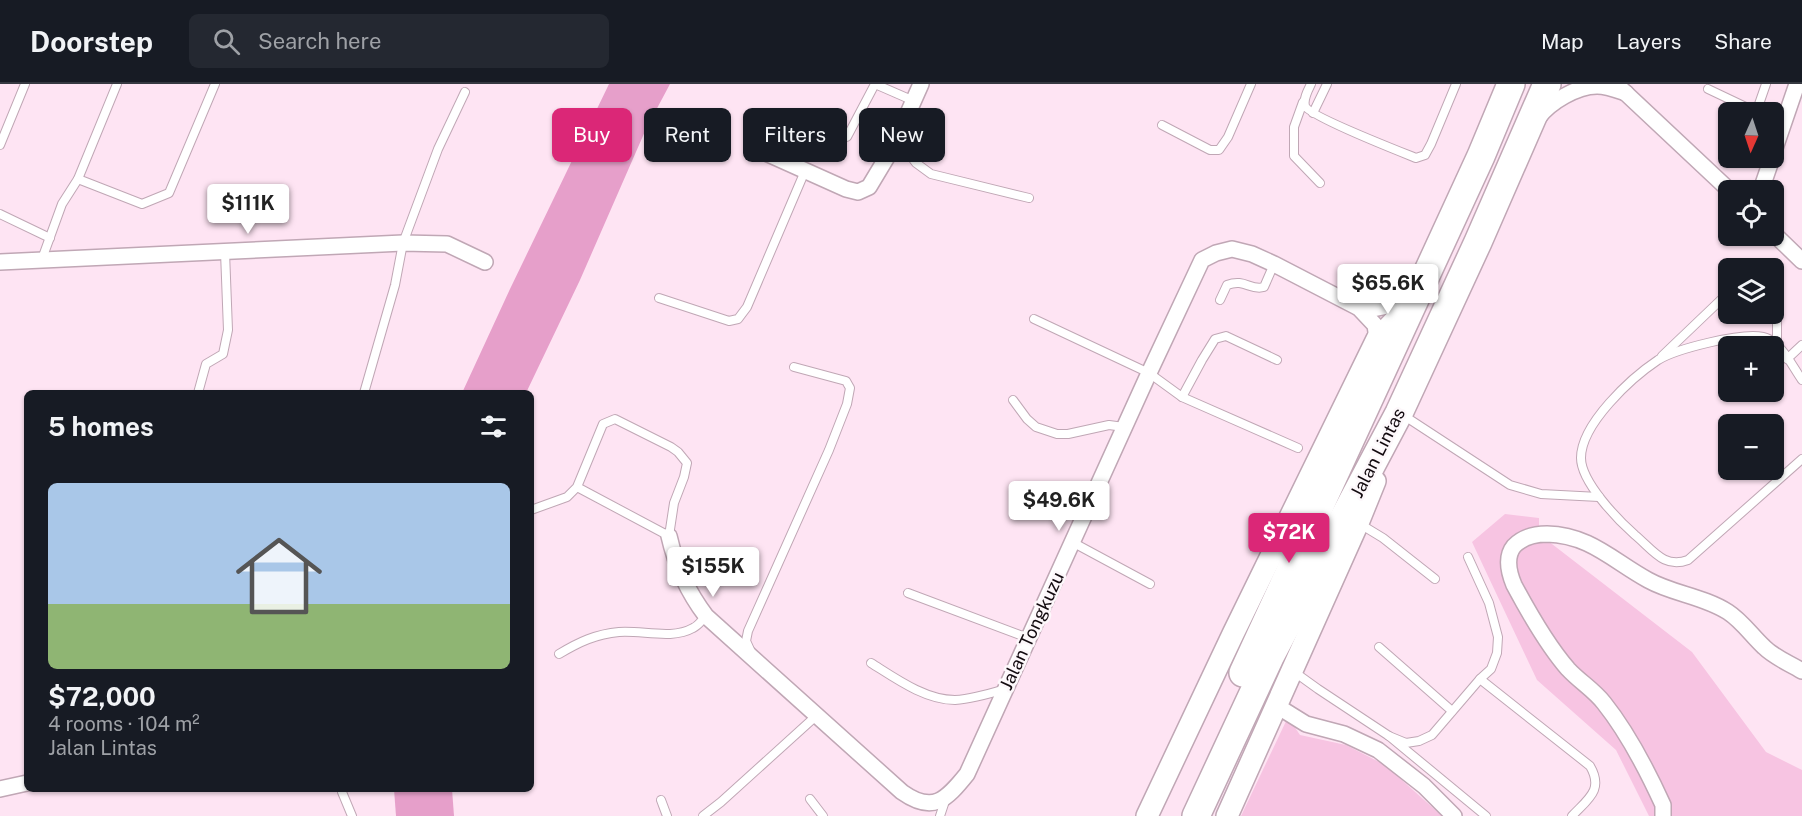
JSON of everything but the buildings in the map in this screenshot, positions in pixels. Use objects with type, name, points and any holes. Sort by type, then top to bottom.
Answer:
[{"type":"highway","points":[[1481,156],[1479,140],[1492,103],[1493,84]]},
{"type":"highway","name":"Jalan Lintas","points":[[1177,816],[1481,156],[1511,84]]},
{"type":"highway","name":"Jalan Lintas","points":[[1196,816],[1270,657],[1399,413],[1547,84]]},
{"type":"street","points":[[911,108],[921,84]]},
{"type":"street","points":[[1784,121],[1797,84]]},
{"type":"street","points":[[1522,142],[1540,115],[1570,93],[1598,86],[1621,89],[1718,180]]},
{"type":"street","points":[[785,162],[858,192],[870,187],[884,162]]},
{"type":"street","points":[[0,262],[403,243],[447,244],[485,261]]},
{"type":"street","points":[[1784,244],[1802,261]]},
{"type":"street","name":"Jalan Tongkuzu","points":[[947,797],[967,774],[1202,260],[1232,249],[1252,254],[1359,308],[1375,325],[1377,339]]},
{"type":"street","points":[[1359,308],[1373,309],[1414,301]]},
{"type":"street","points":[[1148,816],[1238,624],[1377,339],[1414,301]]},
{"type":"street","points":[[1227,816],[1358,523],[1399,413]]},
{"type":"street","points":[[1663,816],[1664,805],[1629,740],[1603,702],[1568,669],[1544,637],[1514,583],[1508,567],[1510,553],[1515,546],[1526,537],[1539,534],[1567,536],[1585,542],[1604,551],[1648,581],[1708,602],[1730,613],[1764,648],[1777,658],[1802,671]]},
{"type":"street","points":[[669,536],[683,578],[692,597],[706,616],[902,792],[916,802],[927,804],[947,797]]},
{"type":"street","points":[[1276,706],[1306,724],[1344,734],[1378,750],[1424,786],[1454,816]]},
{"type":"street","points":[[0,789],[24,784]]},
{"type":"lane","points":[[0,145],[25,84]]},
{"type":"lane","points":[[42,259],[62,204],[78,179],[117,84]]},
{"type":"lane","points":[[78,179],[142,204],[169,193],[215,84]]},
{"type":"lane","points":[[847,137],[875,84],[914,101]]},
{"type":"lane","points":[[1162,125],[1210,150],[1219,150],[1228,137],[1251,84]]},
{"type":"lane","points":[[1311,84],[1294,127],[1294,156],[1320,183]]},
{"type":"lane","points":[[1313,113],[1327,84]]},
{"type":"lane","points":[[1306,95],[1304,105],[1313,113],[1416,158],[1425,155],[1431,144],[1456,84]]},
{"type":"lane","points":[[1708,89],[1754,109],[1758,107],[1766,84]]},
{"type":"lane","points":[[365,390],[394,285],[403,243],[438,149],[465,92]]},
{"type":"lane","points":[[915,162],[931,174],[1029,198]]},
{"type":"lane","points":[[659,298],[729,321],[738,319],[747,307],[804,171]]},
{"type":"lane","points":[[0,214],[50,238]]},
{"type":"lane","points":[[199,390],[207,364],[223,354],[228,330],[225,252]]},
{"type":"lane","points":[[1220,300],[1227,285],[1235,282],[1257,289],[1264,287],[1274,264]]},
{"type":"lane","points":[[1718,303],[1659,359],[1621,390],[1597,419],[1587,434],[1581,459],[1584,470],[1599,497],[1623,524],[1667,561],[1678,564],[1688,560],[1802,459]]},
{"type":"lane","points":[[1034,319],[1149,373],[1182,397],[1298,448]]},
{"type":"lane","points":[[1182,397],[1215,339],[1226,336],[1276,360]]},
{"type":"lane","points":[[1659,359],[1718,340]]},
{"type":"lane","points":[[1787,359],[1802,345]]},
{"type":"lane","points":[[1784,354],[1802,380]]},
{"type":"lane","points":[[754,659],[746,641],[748,631],[829,450],[847,404],[850,388],[846,381],[794,366]]},
{"type":"lane","points":[[1013,400],[1036,428],[1057,434],[1068,434],[1109,425],[1124,427]]},
{"type":"lane","points":[[1399,413],[1510,485],[1541,494],[1599,497]]},
{"type":"lane","points":[[534,509],[567,497],[577,487],[603,424],[615,419],[671,447],[687,463],[674,503],[669,536],[577,487]]},
{"type":"lane","points":[[1358,523],[1383,538],[1435,579]]},
{"type":"lane","points":[[1072,542],[1150,584]]},
{"type":"lane","points":[[1389,736],[1406,743],[1419,741],[1432,735],[1491,669],[1497,653],[1498,637],[1489,603],[1468,557]]},
{"type":"lane","points":[[908,593],[1028,638]]},
{"type":"lane","points":[[560,654],[595,635],[628,631],[681,633],[694,628],[706,616]]},
{"type":"lane","points":[[1379,647],[1452,711]]},
{"type":"lane","points":[[871,663],[910,687],[954,700],[1005,689]]},
{"type":"lane","points":[[1293,670],[1389,736],[1486,816]]},
{"type":"lane","points":[[1480,679],[1590,766],[1597,777],[1596,785],[1590,796],[1572,816]]},
{"type":"lane","points":[[703,816],[816,716]]},
{"type":"lane","points":[[342,792],[352,816]]},
{"type":"lane","points":[[940,816],[947,797]]},
{"type":"lane","points":[[810,799],[823,816]]},
{"type":"lane","points":[[661,800],[667,816]]},
{"type":"shaded area","points":[[609,84],[670,84],[657,108],[644,108],[644,134],[632,161],[632,108],[597,108]]},
{"type":"shaded area","points":[[571,162],[632,162],[580,280],[527,390],[463,390]]},
{"type":"shaded area","points":[[1505,514],[1539,518],[1539,534],[1692,652],[1766,752],[1802,770],[1802,816],[1649,816],[1616,750],[1537,680],[1472,542]]},
{"type":"shaded area","points":[[1288,717],[1300,735],[1346,745],[1385,765],[1442,816],[1241,816]]},
{"type":"shaded area","points":[[394,792],[452,792],[454,816],[396,816]]}]
